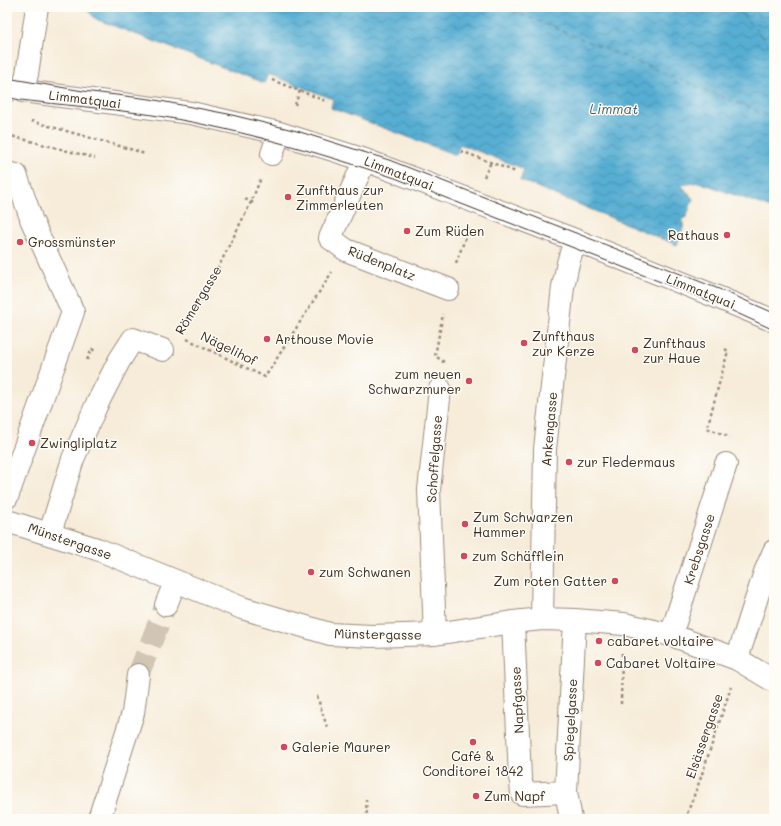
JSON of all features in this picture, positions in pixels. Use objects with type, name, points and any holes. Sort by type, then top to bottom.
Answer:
[{"type":"street","points":[[15,89],[27,74],[37,7]]},
{"type":"street","name":"Limmatquai","points":[[15,89],[191,113],[279,133],[361,168],[575,240],[774,321]]},
{"type":"street","points":[[272,154],[279,133]]},
{"type":"street","name":"Rüdenplatz","points":[[361,168],[330,238],[346,250],[448,289]]},
{"type":"street","points":[[7,173],[16,175],[30,217],[73,312],[7,497]]},
{"type":"street","name":"Ankengasse","points":[[542,619],[545,449],[563,287],[575,240]]},
{"type":"street","points":[[50,534],[73,458],[96,406],[119,361],[133,339],[163,350]]},
{"type":"street","name":"Schoffelgasse","points":[[435,634],[430,490],[440,389]]},
{"type":"street","name":"Krebsgasse","points":[[671,635],[726,464]]},
{"type":"street","name":"Münstergasse","points":[[7,521],[96,549],[242,608],[330,634],[372,636],[435,634],[542,619],[624,624],[671,635],[737,659],[774,681]]},
{"type":"street","points":[[737,659],[765,572],[774,551]]},
{"type":"street","points":[[166,605],[176,582]]},
{"type":"street","name":"Spiegelgasse","points":[[571,819],[566,792],[575,620]]},
{"type":"street","name":"Napfgasse","points":[[513,622],[520,779],[522,794],[566,792]]},
{"type":"street","points":[[99,819],[133,713],[138,675]]},
{"type":"path","points":[[272,80],[328,102]]},
{"type":"path","points":[[295,105],[300,90]]},
{"type":"path","points":[[24,119],[144,154]]},
{"type":"path","points":[[7,137],[95,158]]},
{"type":"path","points":[[460,151],[516,172]]},
{"type":"path","name":"Römergasse","points":[[163,350],[179,335],[206,290],[251,202],[272,154]]},
{"type":"path","points":[[484,177],[491,162]]},
{"type":"path","points":[[245,199],[256,204]]},
{"type":"path","points":[[440,389],[443,361],[435,356],[448,289],[469,226]]},
{"type":"path","name":"Nägelihof","points":[[179,335],[265,377],[346,250]]},
{"type":"path","points":[[727,350],[707,428],[735,439]]},
{"type":"path","points":[[621,704],[624,624]]},
{"type":"path","name":"Elsässergasse","points":[[685,819],[700,780],[728,694],[737,659]]},
{"type":"path","points":[[317,696],[327,727]]},
{"type":"path","points":[[366,800],[367,819]]},
{"type":"water","name":"Limmat","points":[[84,7],[774,7],[774,209],[699,182],[681,185],[693,199],[686,217],[681,220],[684,225],[677,245],[520,180],[524,169],[460,144],[456,155],[331,108],[333,99],[268,74],[264,83],[96,19]]},
{"type":"ferry route","points":[[504,7],[774,118]]},
{"type":"ferry route","points":[[736,7],[774,51]]},
{"type":"ferry route","points":[[751,7],[774,35]]},
{"type":"tunnel","points":[[138,675],[166,605]]},
{"type":"tram line","points":[[7,78],[83,91],[150,99],[228,114],[297,131],[389,160],[719,289],[774,313]]},
{"type":"tram line","points":[[7,97],[20,100],[130,112],[178,119],[241,133],[334,158],[395,178],[717,304],[774,330]]},
{"type":"place","name":"Zunfthaus zur Zimmerleuten","points":[[288,197]]},
{"type":"place","name":"Zum Rüden","points":[[407,231]]},
{"type":"place","name":"Rathaus","points":[[727,235]]},
{"type":"place","name":"Grossmünster","points":[[20,242]]},
{"type":"place","name":"Arthouse Movie","points":[[267,339]]},
{"type":"place","name":"Zunfthaus zur Kerze","points":[[524,343]]},
{"type":"place","name":"Zunfthaus zur Haue","points":[[635,350]]},
{"type":"place","name":"zum neuen Schwarzmurer","points":[[469,381]]},
{"type":"place","name":"Zwingliplatz","points":[[32,443]]},
{"type":"place","name":"zur Fledermaus","points":[[569,462]]},
{"type":"place","name":"Zum Schwarzen Hammer","points":[[465,524]]},
{"type":"place","name":"zum Schäfflein","points":[[464,556]]},
{"type":"place","name":"zum Schwanen","points":[[311,572]]},
{"type":"place","name":"Zum roten Gatter","points":[[615,581]]},
{"type":"place","name":"cabaret voltaire","points":[[599,641]]},
{"type":"place","name":"Cabaret Voltaire","points":[[598,663]]},
{"type":"place","name":"Café & Conditorei 1842","points":[[473,742]]},
{"type":"place","name":"Galerie Maurer","points":[[284,747]]},
{"type":"place","name":"Zum Napf","points":[[476,796]]}]
